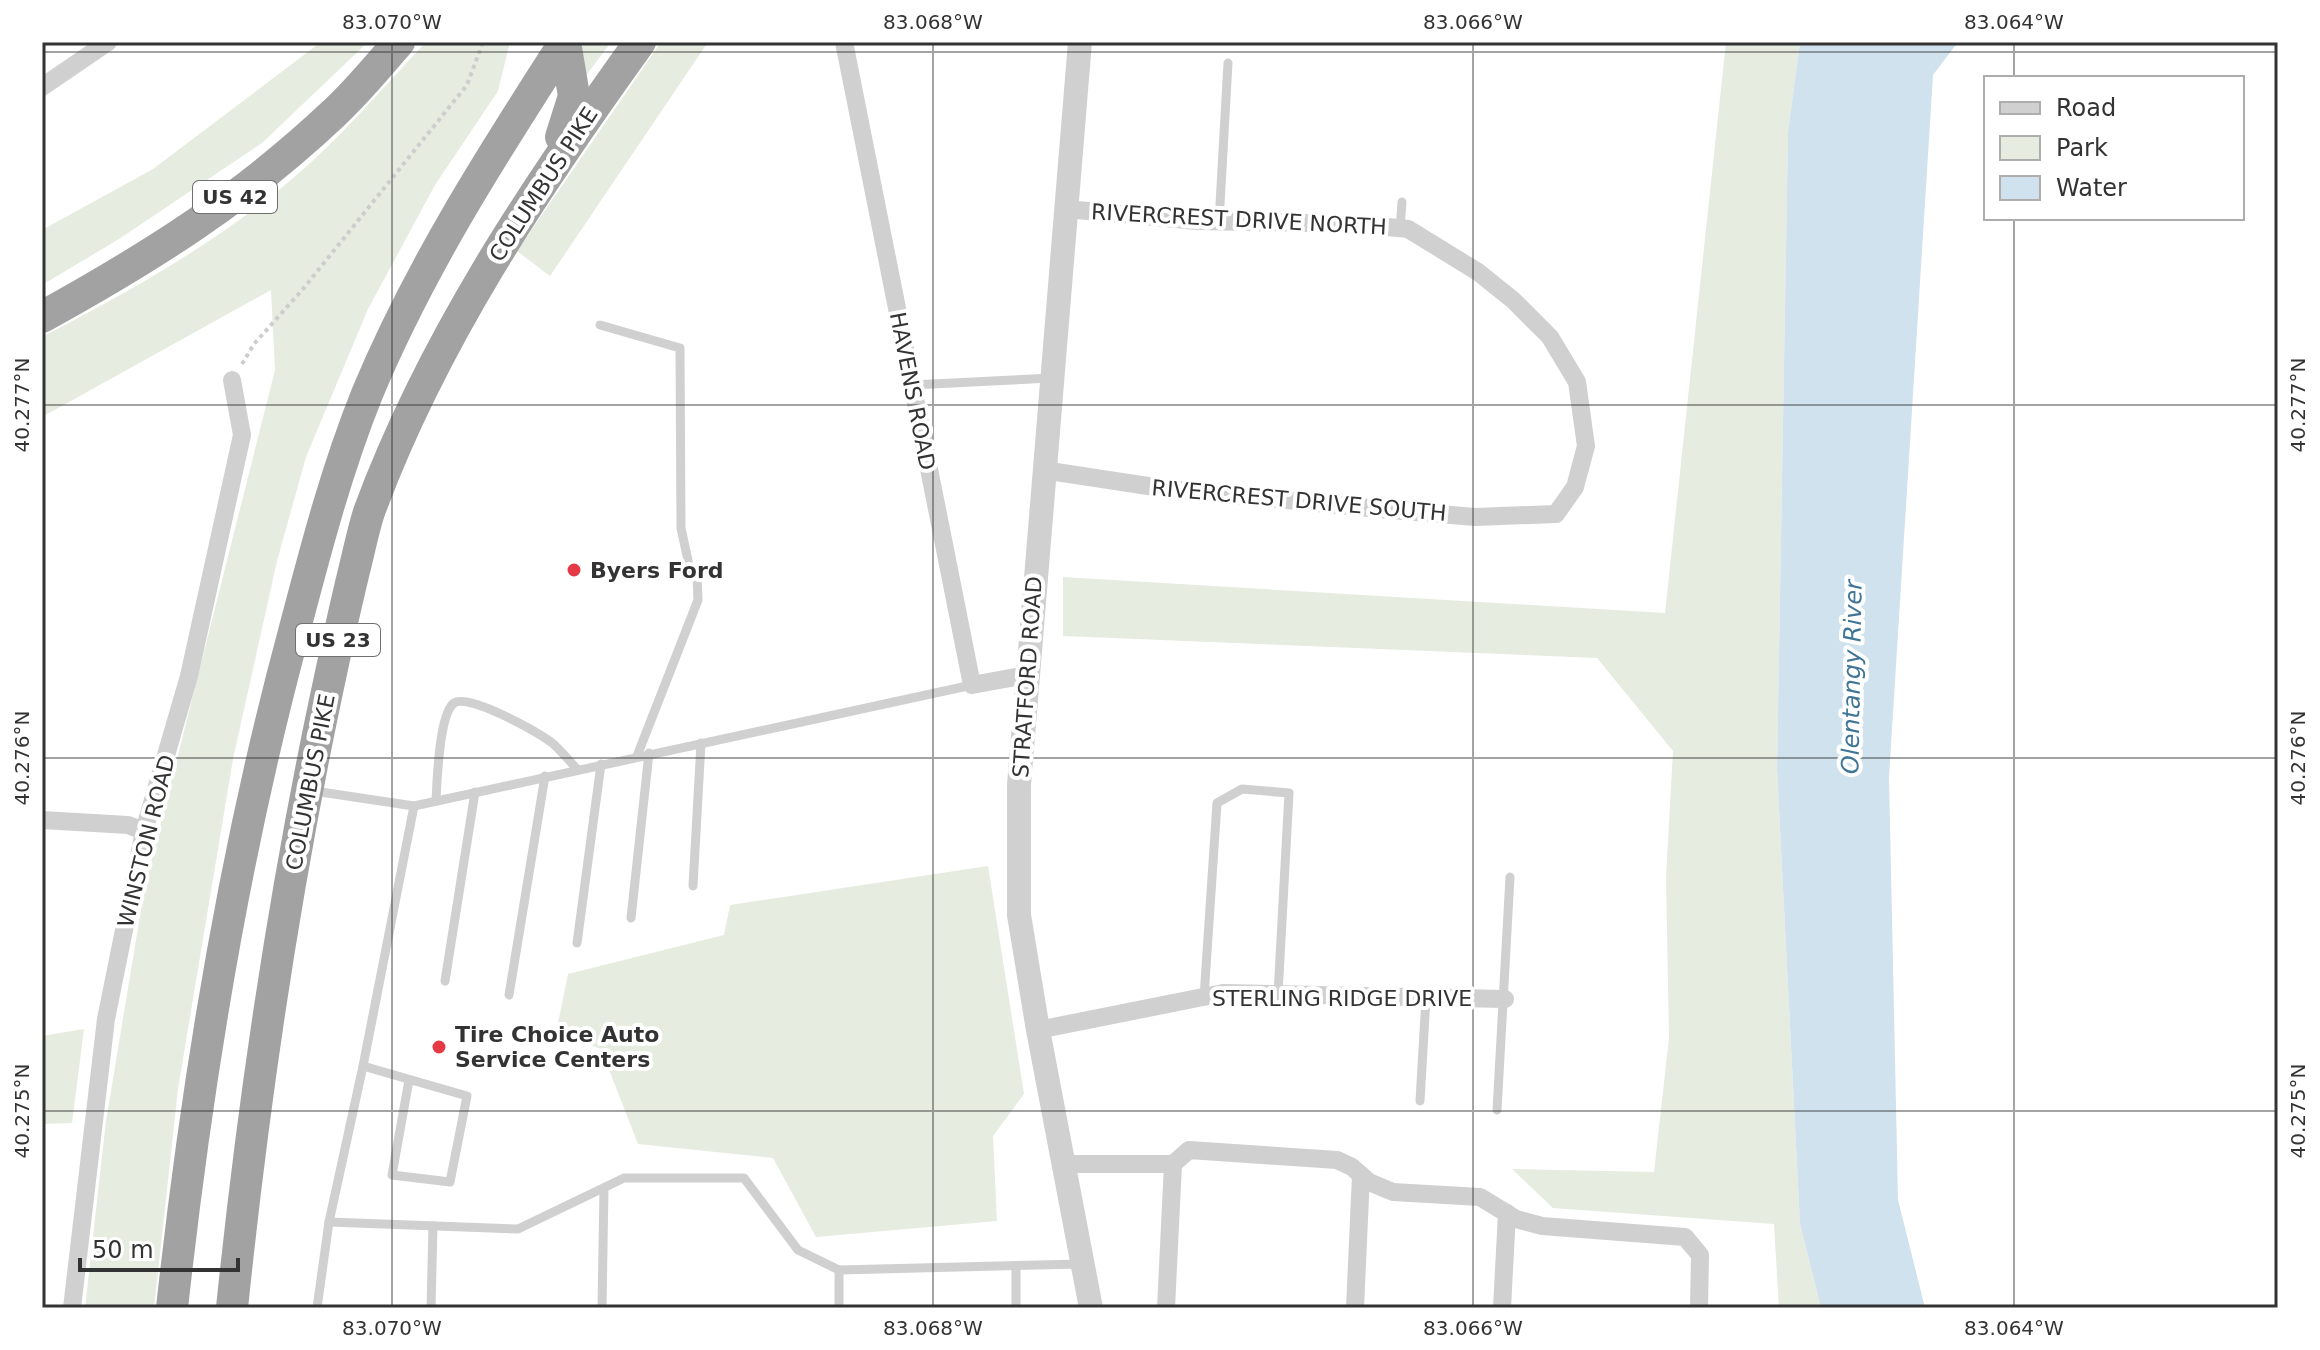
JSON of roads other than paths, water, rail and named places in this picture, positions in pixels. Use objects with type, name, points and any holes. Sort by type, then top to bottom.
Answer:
[{"type":"highway","name":"US 42","points":[[42,317],[132,268],[218,211],[335,113],[399,42]]},
{"type":"highway","points":[[552,167],[574,96],[565,42]]},
{"type":"highway","name":"US 23","points":[[172,1308],[182,1213],[231,905],[271,719],[345,452],[368,393],[413,296],[478,176],[565,42]]},
{"type":"highway","name":"COLUMBUS PIKE","points":[[232,1308],[242,1210],[270,1012],[307,789],[344,611],[369,513],[422,391],[476,289],[552,167],[640,42]]},
{"type":"street","points":[[42,87],[108,42]]},
{"type":"street","name":"HAVENS ROAD","points":[[844,42],[972,685]]},
{"type":"street","name":"STRATFORD ROAD","points":[[1080,42],[1019,785],[1019,915],[1091,1308]]},
{"type":"street","name":"RIVERCREST DRIVE NORTH","points":[[1066,209],[1219,222],[1357,224],[1408,229],[1478,272],[1550,337],[1577,382],[1586,446],[1575,487],[1556,514]]},
{"type":"street","name":"WINSTON ROAD","points":[[72,1308],[106,1019],[144,831],[189,676],[242,435],[232,380]]},
{"type":"street","name":"RIVERCREST DRIVE SOUTH","points":[[1043,470],[1161,488],[1379,509],[1475,517],[1556,514]]},
{"type":"street","points":[[972,685],[1027,675]]},
{"type":"street","points":[[42,820],[128,825],[144,831]]},
{"type":"street","name":"STERLING RIDGE DRIVE","points":[[1038,1030],[1223,993],[1505,999]]},
{"type":"street","points":[[1064,1164],[1173,1164],[1189,1150],[1312,1157],[1337,1160],[1393,1192],[1480,1197],[1516,1219],[1542,1226],[1685,1237],[1700,1255],[1699,1308]]},
{"type":"street","points":[[1166,1308],[1173,1164]]},
{"type":"street","points":[[1355,1308],[1361,1175]]},
{"type":"street","points":[[1502,1308],[1507,1213]]},
{"type":"lane","points":[[1219,222],[1228,63]]},
{"type":"lane","points":[[1400,229],[1402,202]]},
{"type":"lane","points":[[600,325],[680,348],[681,528],[689,565],[697,576],[698,600],[637,756]]},
{"type":"lane","points":[[912,385],[1051,378]]},
{"type":"lane","points":[[307,789],[414,806],[972,685]]},
{"type":"lane","points":[[436,801],[443,735],[449,711],[459,701],[475,702],[551,743],[577,769]]},
{"type":"lane","points":[[693,886],[701,743]]},
{"type":"lane","points":[[631,918],[649,753]]},
{"type":"lane","points":[[577,943],[601,764]]},
{"type":"lane","points":[[509,995],[545,776]]},
{"type":"lane","points":[[1204,997],[1217,803],[1242,789],[1289,793],[1278,994]]},
{"type":"lane","points":[[445,981],[475,792]]},
{"type":"lane","points":[[317,1308],[329,1222],[414,806]]},
{"type":"lane","points":[[1497,1110],[1510,877]]},
{"type":"lane","points":[[1420,1101],[1426,998]]},
{"type":"lane","points":[[363,1066],[467,1096],[450,1182],[392,1175],[409,1080]]},
{"type":"lane","points":[[329,1222],[518,1229],[624,1178],[744,1178],[798,1250],[839,1270],[1083,1264]]},
{"type":"lane","points":[[602,1308],[604,1188]]},
{"type":"lane","points":[[431,1308],[433,1226]]},
{"type":"lane","points":[[1016,1266],[1016,1308]]},
{"type":"lane","points":[[839,1270],[839,1308]]},
{"type":"water","name":"Olentangy River","points":[[1800,42],[1958,42],[1933,75],[1889,777],[1898,1200],[1925,1308],[1821,1308],[1800,1224],[1777,769],[1788,132]]},
{"type":"place","name":"Byers Ford","points":[[574,570]]},
{"type":"place","name":"Tire Choice Auto Service Centers","points":[[439,1047]]}]
